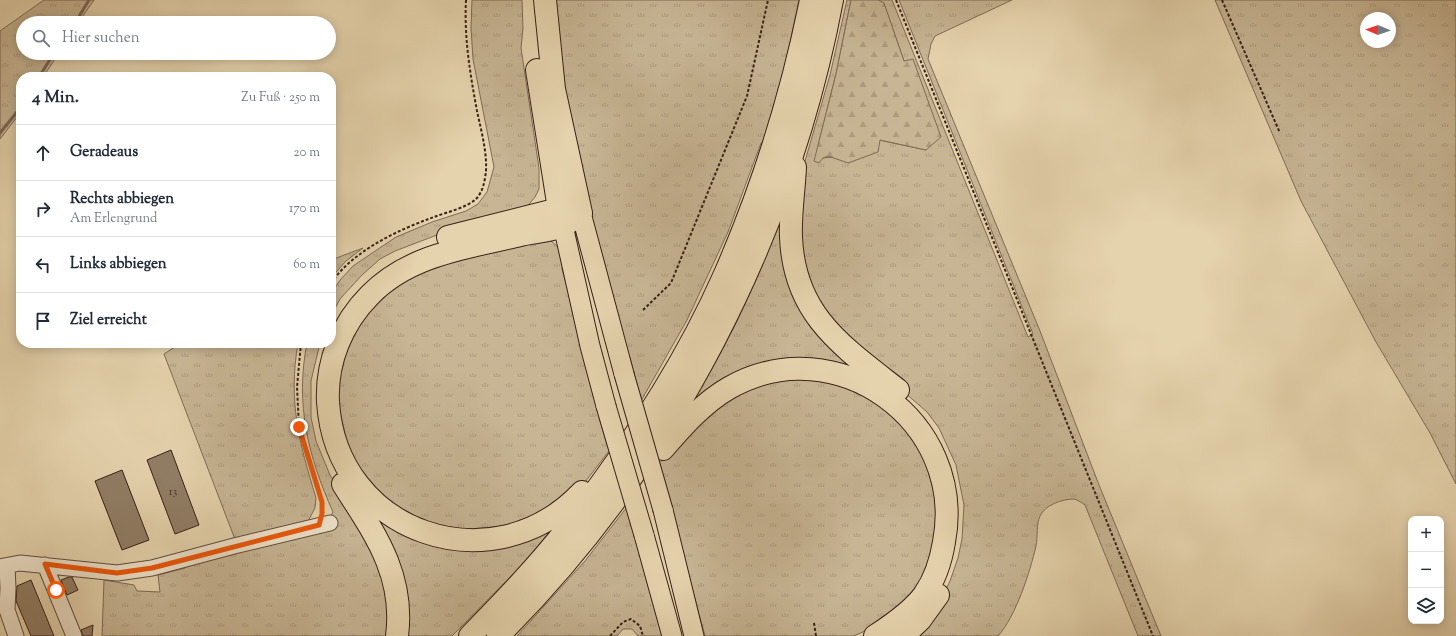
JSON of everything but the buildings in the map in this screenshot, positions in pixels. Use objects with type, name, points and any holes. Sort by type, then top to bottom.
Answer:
[{"type":"highway","points":[[529,0],[541,107],[561,217]]},
{"type":"highway","points":[[336,348],[355,312],[383,283],[415,263],[561,217],[581,213],[554,90],[545,0]]},
{"type":"highway","points":[[470,636],[535,567],[566,530],[606,476],[654,405],[681,361],[725,274],[744,228],[778,132],[802,44],[811,0]]},
{"type":"highway","points":[[498,636],[584,540],[672,414],[719,332],[762,237],[796,144],[820,55],[832,0]]},
{"type":"highway","points":[[796,144],[791,235],[794,268],[804,295],[815,316],[835,339],[911,401],[926,416],[944,447],[952,468],[957,488],[959,526],[953,562],[946,581],[934,602],[920,620],[903,636]]},
{"type":"highway","points":[[516,219],[540,197],[546,186],[550,163]]},
{"type":"highway","points":[[336,319],[345,302],[365,280],[388,263],[438,240],[516,219],[561,217]]},
{"type":"highway","points":[[323,348],[320,356],[316,381],[316,407],[320,433],[328,455],[340,479],[378,540],[390,566],[395,583],[398,603],[398,636]]},
{"type":"highway","points":[[336,348],[328,381],[330,418],[336,445],[342,459],[364,492],[384,511],[404,524],[430,535],[444,538],[488,540],[534,528],[558,514],[572,503],[588,486],[606,476]]},
{"type":"highway","points":[[634,470],[662,450],[694,415],[712,400],[730,388],[752,378],[794,370],[824,372],[855,380],[888,398],[905,412],[919,429],[929,445],[941,476],[947,513],[943,548],[932,581],[923,596],[890,626],[875,636]]},
{"type":"main road","points":[[581,213],[624,374],[663,510],[694,636]]},
{"type":"main road","points":[[561,217],[591,353],[672,636]]},
{"type":"street","points":[[16,636],[7,610],[8,588],[4,566],[20,562],[117,573],[152,568],[325,524]]},
{"type":"street","points":[[45,564],[74,636]]},
{"type":"path","points":[[336,277],[349,263],[390,236],[422,221],[464,206],[475,200],[481,192],[484,185],[486,159],[467,57],[465,34],[466,0]]},
{"type":"path","points":[[643,310],[671,283],[747,96],[768,0]]},
{"type":"path","points":[[896,0],[1153,636]]},
{"type":"path","points":[[1222,0],[1280,133]]},
{"type":"path","points":[[301,348],[297,387],[299,427],[322,502],[322,514],[325,524]]},
{"type":"path","points":[[610,636],[623,622],[632,619],[640,626],[643,636]]},
{"type":"path","points":[[814,623],[816,636]]},
{"type":"green space","points":[[44,0],[94,0],[83,16],[21,16]]},
{"type":"green space","points":[[472,0],[522,0],[523,28],[521,48],[539,168],[539,189],[535,197],[526,208],[513,214],[437,235],[395,251],[380,259],[362,275],[340,299],[336,307],[336,286],[353,266],[396,237],[432,222],[466,211],[478,204],[487,192],[494,167],[473,59],[471,28]]},
{"type":"green space","points":[[550,0],[799,0],[785,66],[763,143],[761,143],[728,232],[687,320],[641,401],[630,357],[626,358],[567,115]]},
{"type":"green space","points":[[847,0],[851,0],[836,74],[819,142],[823,158],[833,157],[849,163],[879,140],[926,150],[913,60],[904,61],[884,4],[878,0],[892,0],[1028,337],[1033,334],[899,0],[1012,0],[935,36],[931,44],[928,59],[1040,331],[1099,485],[1161,636],[1138,636],[1085,505],[1074,499],[1054,503],[1042,512],[1038,523],[1036,546],[1022,593],[1011,617],[998,636],[911,636],[940,602],[950,581],[958,558],[962,539],[964,505],[956,465],[939,428],[927,412],[837,334],[799,265],[803,168],[830,75]]},
{"type":"green space","points":[[851,0],[878,0],[884,3],[904,61],[913,59],[941,137],[926,150],[880,140],[878,152],[848,163],[828,156],[823,158],[819,163],[814,161],[836,74]]},
{"type":"green space","points":[[1215,0],[1456,0],[1456,484],[1430,433],[1376,342],[1301,201]]},
{"type":"green space","points":[[16,20],[16,60],[54,60],[46,72],[16,72],[16,118],[0,139],[0,31]]},
{"type":"green space","points":[[784,213],[790,270],[883,387],[816,365],[688,410],[737,321]]},
{"type":"green space","points":[[547,239],[555,244],[562,255],[562,269],[601,414],[599,418],[609,451],[582,486],[562,506],[502,533],[417,525],[354,471],[333,382],[360,313],[410,273],[495,250]]},
{"type":"green space","points":[[363,248],[346,261],[336,272],[336,258]]},
{"type":"green space","points":[[173,348],[297,348],[294,384],[297,422],[300,440],[316,498],[315,508],[306,525],[236,542],[164,354]]},
{"type":"green space","points":[[306,348],[319,348],[311,381],[311,417],[316,441],[330,475],[365,527],[383,562],[392,636],[102,636],[104,580],[134,585],[137,591],[160,592],[158,575],[185,568],[192,561],[329,519],[333,512],[317,471],[306,429],[302,387]]},
{"type":"green space","points":[[803,376],[835,381],[882,404],[923,451],[941,519],[919,591],[867,630],[854,636],[705,636],[659,464],[675,442],[740,388]]},
{"type":"green space","points":[[344,474],[413,534],[559,521],[521,566],[452,636],[402,636],[403,622]]},
{"type":"green space","points":[[627,507],[663,636],[638,636],[632,629],[623,629],[617,636],[517,636],[585,561]]},
{"type":"waterway","points":[[79,16],[89,0]]},
{"type":"waterway","points":[[42,72],[50,60]]},
{"type":"waterway","points":[[0,133],[16,113]]},
{"type":"route","points":[[56,590],[45,564],[117,573],[152,568],[319,525],[322,514],[322,502],[299,427]]}]
